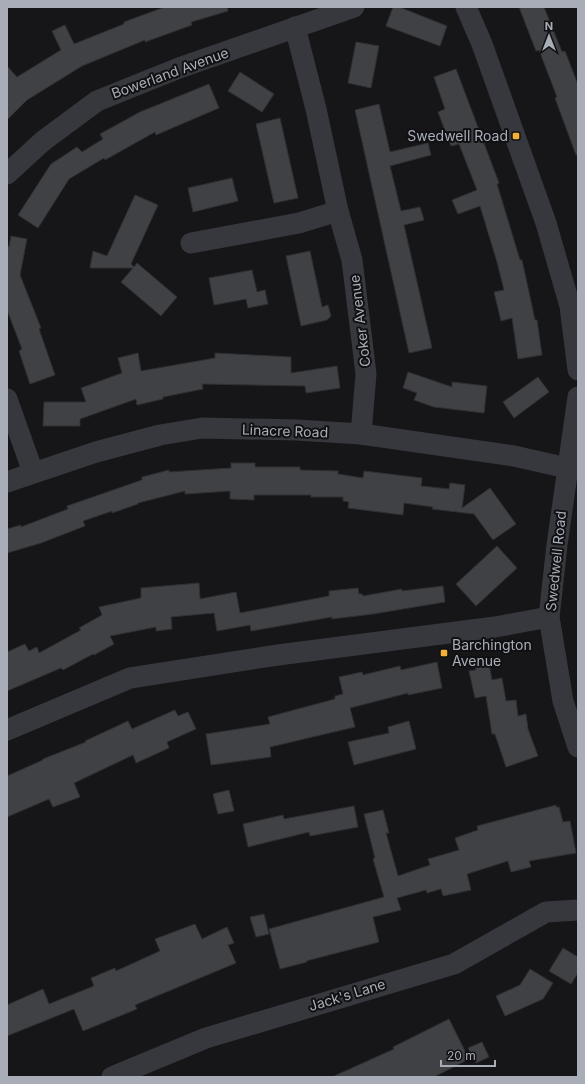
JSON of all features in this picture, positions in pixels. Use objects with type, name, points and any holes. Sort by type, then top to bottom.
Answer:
[{"type":"street","name":"Bowerland Avenue","points":[[7,174],[43,141],[97,101],[179,68],[354,7]]},
{"type":"street","points":[[466,7],[482,44],[544,216],[574,305],[578,370]]},
{"type":"street","name":"Coker Avenue","points":[[295,27],[316,109],[338,211],[352,260],[366,374],[361,434]]},
{"type":"street","points":[[191,243],[299,223],[338,211]]},
{"type":"street","points":[[7,399],[33,472]]},
{"type":"street","name":"Swedwell Road","points":[[578,399],[567,468],[549,617],[563,701],[578,747]]},
{"type":"street","name":"Linacre Road","points":[[7,482],[33,472],[160,435],[202,428],[297,430],[361,434],[514,456],[567,468]]},
{"type":"street","points":[[7,730],[130,678],[278,655],[495,628],[549,617]]},
{"type":"street","name":"Jack's Lane","points":[[112,1077],[206,1038],[454,964],[546,912],[578,910]]},
{"type":"building","points":[[165,7],[227,7],[228,11],[191,22],[192,25],[145,42],[145,40],[82,66],[27,100],[7,120],[7,66],[17,77],[61,50],[52,31],[65,25],[74,44],[124,24],[124,22]]},
{"type":"building","points":[[393,7],[399,7],[447,26],[440,46],[386,26]]},
{"type":"building","points":[[519,7],[544,7],[562,52],[565,51],[578,85],[578,155],[576,155],[555,98],[557,97],[539,50],[536,51]]},
{"type":"building","points":[[356,42],[379,46],[371,88],[348,83]]},
{"type":"building","points":[[456,69],[499,183],[497,184],[520,260],[522,260],[535,320],[537,320],[542,355],[518,359],[512,318],[501,321],[494,292],[504,290],[480,206],[458,214],[452,200],[477,190],[459,144],[451,146],[438,112],[445,109],[434,77]]},
{"type":"building","points":[[240,72],[274,94],[262,112],[228,91]]},
{"type":"building","points":[[209,84],[219,108],[156,135],[155,132],[105,160],[104,158],[69,179],[38,228],[18,215],[51,164],[77,147],[82,152],[103,139],[100,134],[140,112]]},
{"type":"building","points":[[379,104],[390,152],[428,143],[431,155],[390,166],[401,211],[420,207],[424,220],[404,225],[432,348],[409,353],[355,110]]},
{"type":"building","points":[[280,118],[298,198],[274,203],[256,124]]},
{"type":"building","points":[[232,178],[238,201],[193,212],[188,188]]},
{"type":"building","points":[[135,195],[158,205],[131,264],[134,267],[137,263],[177,297],[161,316],[121,282],[133,268],[90,268],[93,251],[107,256]]},
{"type":"building","points":[[11,236],[27,239],[20,275],[41,328],[39,329],[55,375],[30,384],[19,351],[22,349],[7,310],[7,244],[9,247]]},
{"type":"building","points":[[310,251],[322,307],[328,305],[331,316],[327,320],[301,326],[286,256]]},
{"type":"building","points":[[252,270],[257,292],[265,290],[268,304],[248,308],[246,299],[214,305],[209,278]]},
{"type":"building","points":[[138,353],[141,371],[215,358],[215,353],[291,357],[291,373],[337,366],[340,388],[306,393],[305,386],[202,384],[203,389],[163,397],[163,399],[137,405],[136,399],[80,419],[80,426],[43,426],[44,402],[86,402],[81,388],[122,373],[118,358]]},
{"type":"building","points":[[408,372],[452,387],[452,382],[487,386],[484,413],[434,407],[414,400],[417,393],[403,388]]},
{"type":"building","points":[[538,377],[549,392],[514,418],[503,402]]},
{"type":"building","points":[[231,463],[255,463],[255,467],[300,467],[300,470],[338,471],[338,474],[363,478],[364,471],[422,478],[421,486],[449,489],[450,483],[465,485],[462,508],[490,488],[516,524],[493,540],[474,514],[432,509],[433,507],[404,503],[403,515],[348,508],[349,502],[343,501],[343,497],[311,497],[311,495],[254,495],[254,500],[230,499],[230,491],[185,494],[185,491],[138,503],[112,513],[112,511],[83,521],[85,526],[41,543],[7,553],[7,529],[21,525],[21,527],[68,509],[67,506],[142,480],[142,477],[169,470],[169,472],[231,468]]},
{"type":"building","points":[[497,546],[517,568],[476,606],[456,584]]},
{"type":"building","points":[[199,583],[200,599],[236,592],[240,613],[329,596],[329,591],[358,588],[359,594],[362,594],[363,596],[402,589],[402,591],[443,586],[445,602],[373,614],[332,619],[332,617],[251,631],[250,625],[217,631],[214,613],[171,617],[172,629],[156,631],[156,627],[110,636],[114,644],[94,655],[93,654],[63,670],[61,668],[7,691],[7,652],[25,644],[29,651],[37,647],[39,653],[81,630],[79,628],[102,615],[99,607],[141,598],[141,588]]},
{"type":"building","points":[[488,659],[492,680],[502,678],[506,701],[516,700],[518,716],[526,714],[528,729],[538,756],[506,767],[495,734],[492,734],[486,696],[475,698],[469,671],[476,670],[474,662]]},
{"type":"building","points":[[437,662],[442,688],[408,695],[408,693],[350,708],[355,727],[270,747],[271,757],[211,765],[206,734],[270,724],[268,717],[335,699],[335,696],[343,694],[339,677],[362,672],[363,675],[400,666],[401,670]]},
{"type":"building","points":[[175,710],[178,716],[188,712],[196,729],[167,742],[169,748],[136,763],[133,755],[74,783],[80,797],[53,807],[49,799],[7,817],[7,776],[43,759],[86,742],[85,741],[128,721],[132,729]]},
{"type":"building","points":[[409,721],[416,749],[354,765],[348,742],[389,733],[388,727]]},
{"type":"building","points":[[229,790],[234,811],[218,814],[213,794]]},
{"type":"building","points":[[556,805],[556,807],[559,807],[563,822],[570,821],[576,853],[529,861],[531,867],[511,872],[508,861],[467,874],[471,890],[443,896],[441,889],[427,893],[426,890],[397,898],[401,910],[373,917],[379,942],[280,969],[269,929],[384,897],[373,859],[375,858],[364,814],[383,810],[389,833],[386,833],[398,876],[430,865],[428,859],[459,850],[455,838],[478,830],[477,826]]},
{"type":"building","points":[[354,806],[358,827],[310,836],[309,832],[248,847],[243,824],[283,815],[284,819]]},
{"type":"building","points":[[264,914],[269,934],[256,937],[250,917]]},
{"type":"building","points":[[195,924],[202,939],[227,927],[234,943],[228,945],[236,963],[135,1005],[137,1009],[83,1031],[74,1009],[7,1036],[7,1005],[43,989],[49,1004],[94,986],[91,978],[115,968],[116,971],[160,951],[155,939]]},
{"type":"building","points":[[563,948],[578,957],[578,973],[571,984],[549,971]]},
{"type":"building","points":[[530,969],[553,983],[543,999],[505,1016],[496,996],[520,985]]},
{"type":"building","points":[[449,1019],[469,1059],[434,1077],[332,1077],[394,1049],[393,1047]]},
{"type":"building","points":[[482,1042],[489,1057],[476,1063],[468,1048]]},
{"type":"place","name":"Swedwell Road","points":[[516,136]]},
{"type":"place","name":"Barchington Avenue","points":[[444,653]]}]
